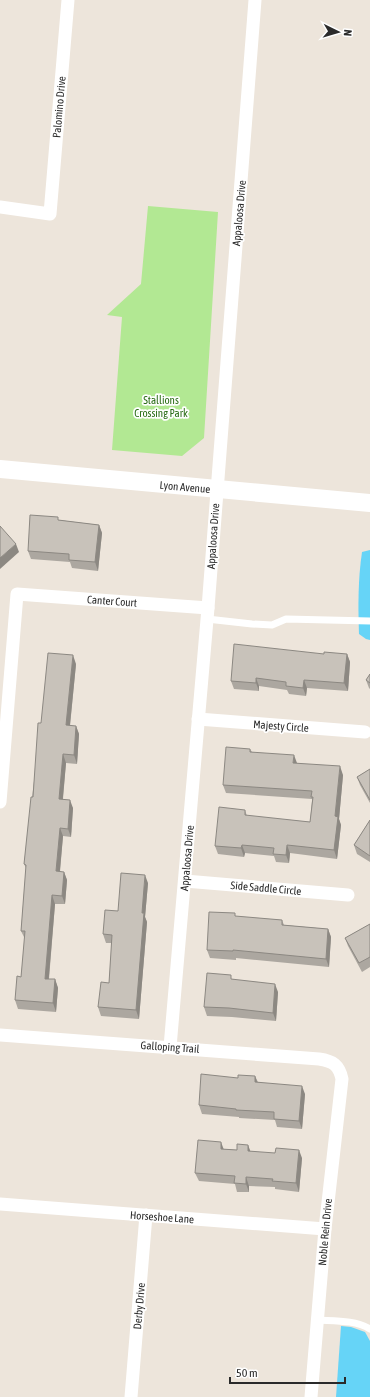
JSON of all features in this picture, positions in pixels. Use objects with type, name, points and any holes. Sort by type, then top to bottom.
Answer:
[{"type":"street","name":"Palomino Drive","points":[[0,207],[50,214],[68,0]]},
{"type":"street","name":"Appaloosa Drive","points":[[170,1047],[217,490],[255,0]]},
{"type":"street","name":"Lyon Avenue","points":[[0,469],[370,504]]},
{"type":"street","name":"Canter Court","points":[[0,802],[17,594],[207,613]]},
{"type":"street","name":"Majesty Circle","points":[[198,719],[365,732]]},
{"type":"street","name":"Side Saddle Circle","points":[[185,881],[348,895]]},
{"type":"street","name":"Galloping Trail","points":[[0,1035],[320,1059],[330,1061],[337,1068]]},
{"type":"street","name":"Noble Rein Drive","points":[[311,1397],[325,1229],[342,1079],[337,1068]]},
{"type":"street","name":"Horseshoe Lane","points":[[0,1204],[325,1229]]},
{"type":"street","name":"Derby Drive","points":[[131,1397],[146,1215]]},
{"type":"lane","points":[[207,613],[252,624],[272,625],[286,619],[370,621]]},
{"type":"lane","points":[[318,1320],[364,1325],[370,1329]]},
{"type":"green space","name":"Stallions Crossing Park","points":[[148,206],[218,212],[204,438],[182,456],[112,450],[122,317],[107,315],[141,284]]},
{"type":"water","points":[[370,550],[370,640],[359,634],[358,603],[362,552]]},
{"type":"water","points":[[341,1326],[351,1327],[365,1332],[370,1341],[370,1397],[336,1397]]},
{"type":"building","points":[[30,515],[58,517],[58,520],[99,525],[95,562],[69,560],[69,554],[28,551]]},
{"type":"building","points":[[0,526],[16,544],[0,558]]},
{"type":"building","points":[[234,644],[324,654],[324,652],[347,654],[344,683],[304,680],[303,688],[286,686],[286,682],[256,678],[256,683],[231,681]]},
{"type":"building","points":[[48,653],[73,655],[66,725],[76,726],[74,755],[63,754],[59,799],[70,800],[68,829],[60,828],[56,871],[64,872],[62,896],[52,895],[45,979],[55,979],[53,1003],[15,1000],[17,976],[21,977],[25,931],[21,931],[26,865],[24,864],[31,797],[33,797],[38,723],[41,723]]},
{"type":"building","points":[[370,674],[370,683],[366,680]]},
{"type":"building","points":[[226,747],[250,749],[250,752],[294,755],[293,763],[340,766],[335,816],[338,817],[334,850],[287,845],[286,855],[273,854],[274,848],[242,845],[241,848],[215,846],[219,807],[245,810],[245,815],[310,822],[313,797],[311,797],[312,791],[223,785]]},
{"type":"building","points":[[370,769],[370,800],[357,777]]},
{"type":"building","points":[[370,820],[370,856],[354,845]]},
{"type":"building","points":[[121,873],[145,875],[142,913],[144,913],[136,1010],[98,1007],[101,982],[109,983],[112,935],[103,934],[105,910],[118,911]]},
{"type":"building","points":[[209,912],[235,913],[235,916],[282,920],[282,925],[328,929],[326,959],[233,950],[207,950]]},
{"type":"building","points":[[370,924],[370,957],[359,963],[345,938]]},
{"type":"building","points":[[207,973],[231,975],[231,979],[275,984],[273,1013],[204,1007]]},
{"type":"building","points":[[201,1074],[238,1078],[238,1075],[255,1076],[255,1082],[302,1086],[299,1121],[274,1119],[274,1112],[236,1110],[199,1105]]},
{"type":"building","points":[[198,1140],[221,1142],[221,1149],[237,1150],[237,1144],[248,1145],[248,1151],[275,1153],[276,1148],[299,1150],[296,1183],[272,1181],[273,1179],[246,1177],[246,1184],[234,1183],[235,1176],[195,1173]]}]
